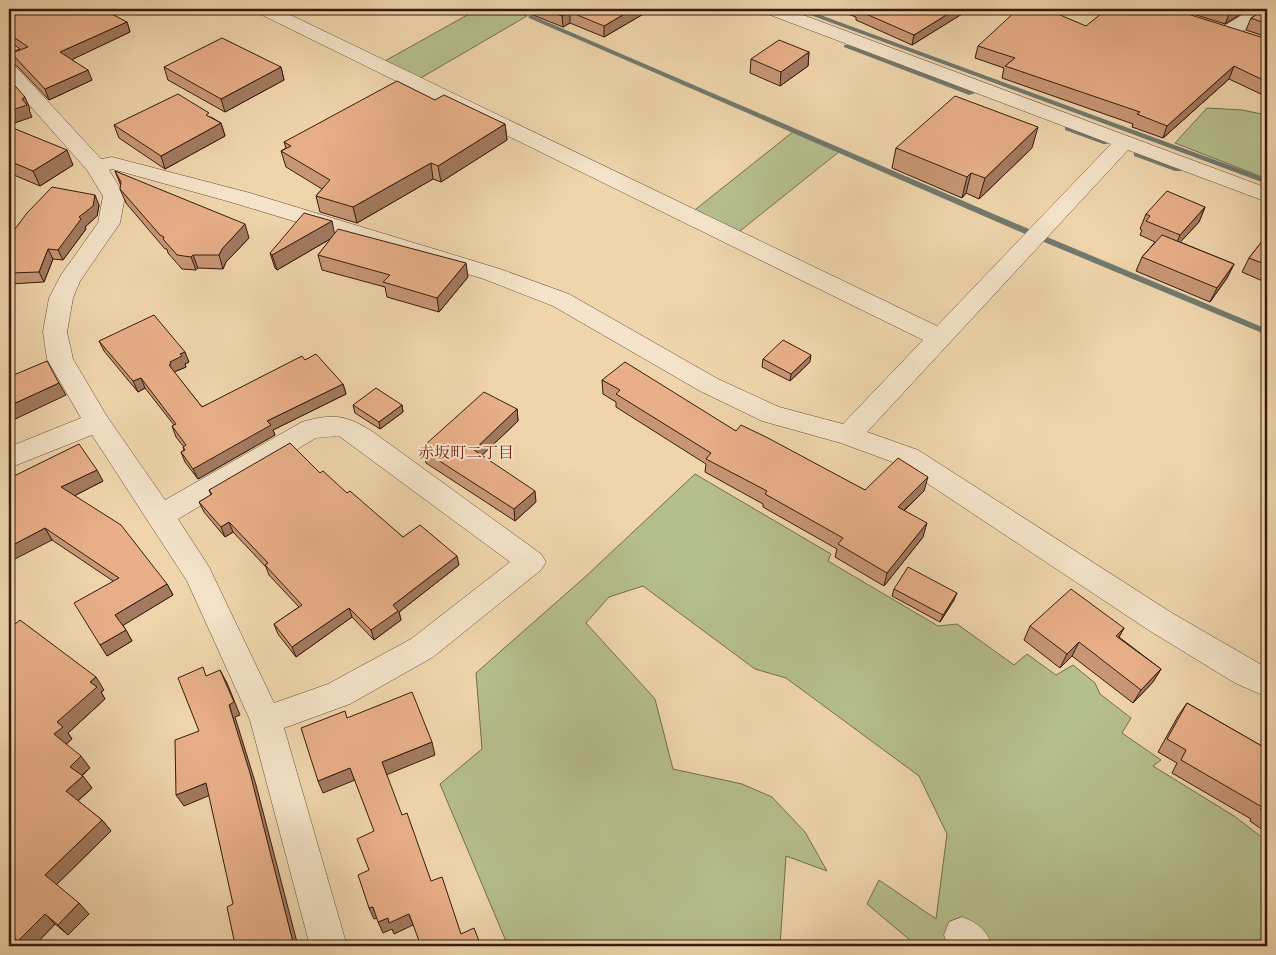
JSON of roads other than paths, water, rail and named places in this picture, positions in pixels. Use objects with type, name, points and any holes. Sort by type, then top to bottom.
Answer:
[{"type":"street","points":[[264,9],[939,337]]},
{"type":"street","points":[[771,9],[1267,195]]},
{"type":"street","points":[[1252,40],[1222,30],[1264,9]]},
{"type":"street","points":[[9,71],[96,167],[114,196],[109,223],[61,298],[55,332],[60,359],[97,422],[162,516],[199,575],[266,720],[328,946]]},
{"type":"street","points":[[848,435],[1125,141]]},
{"type":"street","points":[[96,167],[112,163],[232,196],[492,274],[561,300],[709,385],[770,414],[848,435],[908,457],[1161,622],[1246,673],[1267,683]]},
{"type":"street","points":[[9,458],[97,422]]},
{"type":"street","points":[[162,516],[311,429],[342,426],[364,438],[532,562],[422,648],[340,694],[266,720]]},
{"type":"waterway","points":[[512,9],[524,14]]},
{"type":"waterway","points":[[799,9],[1267,182]]},
{"type":"waterway","points":[[531,17],[1028,232]]},
{"type":"waterway","points":[[846,46],[972,93]]},
{"type":"waterway","points":[[1068,128],[1106,142]]},
{"type":"waterway","points":[[1137,154],[1178,169]]},
{"type":"waterway","points":[[1047,240],[1267,332]]},
{"type":"district","name":"赤坂町二丁目","points":[[466,452]]}]
